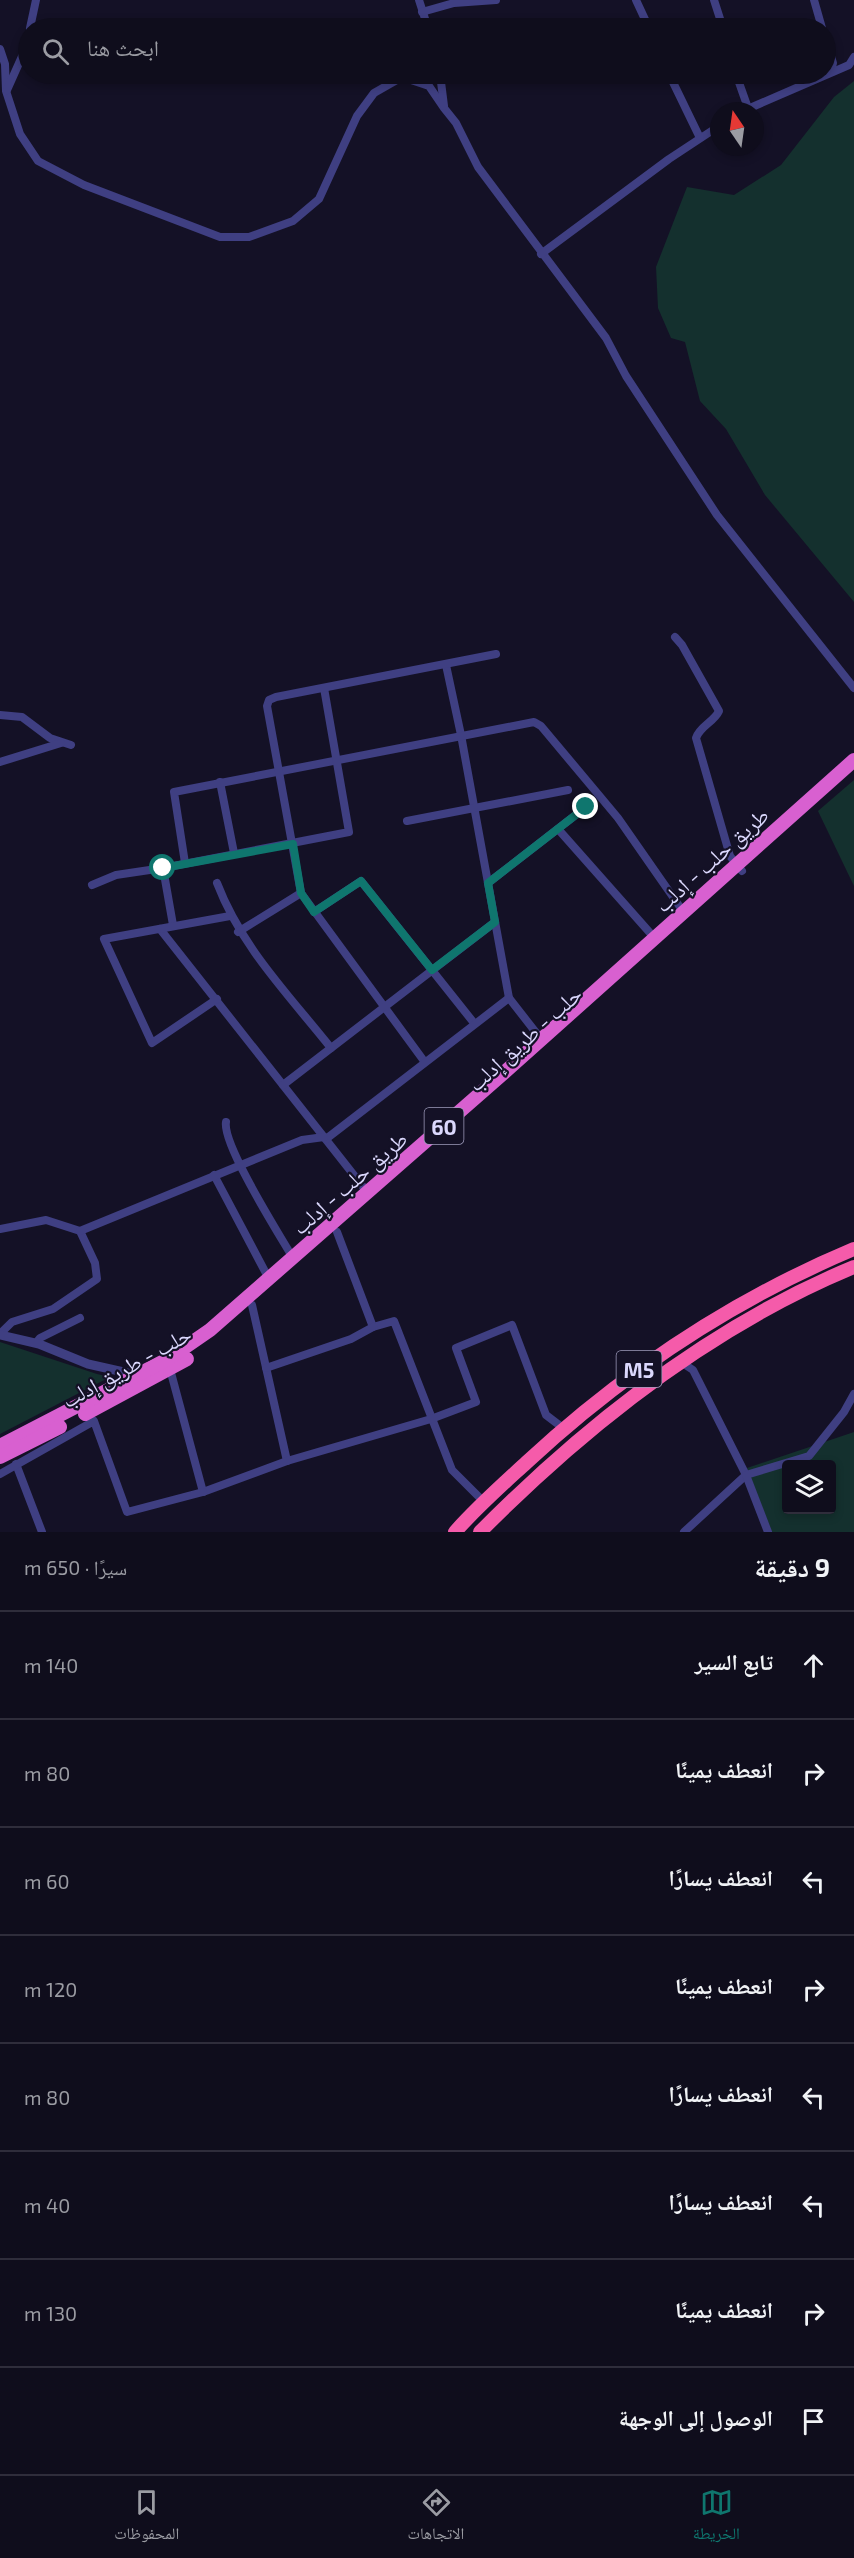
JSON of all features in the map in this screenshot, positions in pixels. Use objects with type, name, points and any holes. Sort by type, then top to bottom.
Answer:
[{"type":"highway","name":"طريق حلب - إدلب","points":[[0,1446],[189,1347],[544,1042],[739,868],[854,759]]},
{"type":"highway","name":"60","points":[[739,868],[854,770]]},
{"type":"highway","name":"حلب - طريق إدلب","points":[[0,1456],[170,1369],[208,1343],[337,1232],[544,1042]]},
{"type":"highway","name":"M5","points":[[455,1532],[563,1428],[627,1378],[688,1336],[782,1281],[854,1249]]},
{"type":"highway","name":"M5","points":[[480,1532],[583,1434],[681,1362],[794,1295],[854,1267]]},
{"type":"street","points":[[32,18],[36,0]]},
{"type":"street","points":[[418,0],[424,18]]},
{"type":"street","points":[[422,12],[454,3],[496,0]]},
{"type":"street","points":[[636,0],[644,18]]},
{"type":"street","points":[[714,0],[720,18]]},
{"type":"street","points":[[814,0],[819,18]]},
{"type":"street","points":[[0,49],[5,64],[6,91],[21,134],[38,161],[84,185],[220,237],[249,237],[293,221],[319,199],[357,116],[374,93],[390,84]]},
{"type":"street","points":[[836,70],[849,65],[854,57]]},
{"type":"street","points":[[6,91],[18,65]]},
{"type":"street","points":[[423,84],[429,86],[456,123],[478,167],[606,338],[626,376],[717,515],[854,688]]},
{"type":"street","points":[[441,84],[444,108]]},
{"type":"street","points":[[674,84],[700,138]]},
{"type":"street","points":[[738,84],[743,102]]},
{"type":"street","points":[[763,102],[804,84]]},
{"type":"street","points":[[541,254],[710,132]]},
{"type":"street","points":[[675,637],[682,645],[719,711],[698,731],[696,738],[726,843],[739,868]]},
{"type":"street","points":[[424,1061],[301,893],[277,772],[267,706],[269,700],[496,654]]},
{"type":"street","points":[[446,665],[475,808],[509,998],[544,1042]]},
{"type":"street","points":[[92,885],[116,875],[349,832],[324,688]]},
{"type":"street","points":[[0,715],[21,717],[50,738],[71,744]]},
{"type":"street","points":[[185,863],[174,792],[534,722],[541,726],[618,818],[681,907]]},
{"type":"street","points":[[0,762],[61,743]]},
{"type":"street","points":[[220,782],[234,853]]},
{"type":"street","points":[[407,821],[568,790]]},
{"type":"street","points":[[488,883],[586,807]]},
{"type":"street","points":[[558,829],[651,934]]},
{"type":"street","points":[[163,868],[173,925]]},
{"type":"street","points":[[314,912],[361,881],[474,1023]]},
{"type":"street","points":[[217,883],[238,932],[331,1048]]},
{"type":"street","points":[[238,932],[301,893]]},
{"type":"street","points":[[217,999],[152,1043],[104,939],[230,916]]},
{"type":"street","points":[[284,1084],[495,922]]},
{"type":"street","points":[[160,929],[368,1193]]},
{"type":"street","points":[[0,1229],[46,1220],[80,1231],[302,1140],[325,1138],[509,998]]},
{"type":"street","points":[[226,1122],[225,1130],[241,1164],[293,1258]]},
{"type":"street","points":[[214,1175],[269,1279]]},
{"type":"street","points":[[0,1334],[12,1322],[53,1309],[97,1279],[95,1263],[80,1231]]},
{"type":"street","points":[[337,1232],[373,1327]]},
{"type":"street","points":[[252,1305],[287,1461]]},
{"type":"street","points":[[36,1343],[40,1338],[80,1318]]},
{"type":"street","points":[[266,1368],[394,1321],[452,1470],[484,1502]]},
{"type":"street","points":[[0,1474],[94,1421],[128,1512],[203,1492],[287,1461],[431,1419],[476,1402],[456,1348],[512,1325],[546,1415],[563,1428]]},
{"type":"street","points":[[0,1334],[36,1343],[88,1364],[137,1375]]},
{"type":"street","points":[[681,1362],[693,1370],[747,1475],[768,1532]]},
{"type":"street","points":[[170,1369],[203,1492]]},
{"type":"street","points":[[684,1532],[747,1475],[809,1456],[844,1412],[854,1394]]},
{"type":"street","points":[[16,1464],[42,1532]]},
{"type":"green space","points":[[854,81],[854,602],[765,495],[726,429],[700,401],[685,342],[671,338],[658,308],[656,267],[687,187],[734,195],[781,165],[834,97]]},
{"type":"green space","points":[[854,780],[854,886],[818,811]]},
{"type":"green space","points":[[0,1342],[97,1374],[110,1377],[0,1434]]},
{"type":"green space","points":[[854,1432],[854,1532],[772,1532],[747,1468]]},
{"type":"route","points":[[163,868],[234,853],[293,844],[301,893],[314,912],[361,881],[432,970],[495,922],[488,883],[586,807]]}]
